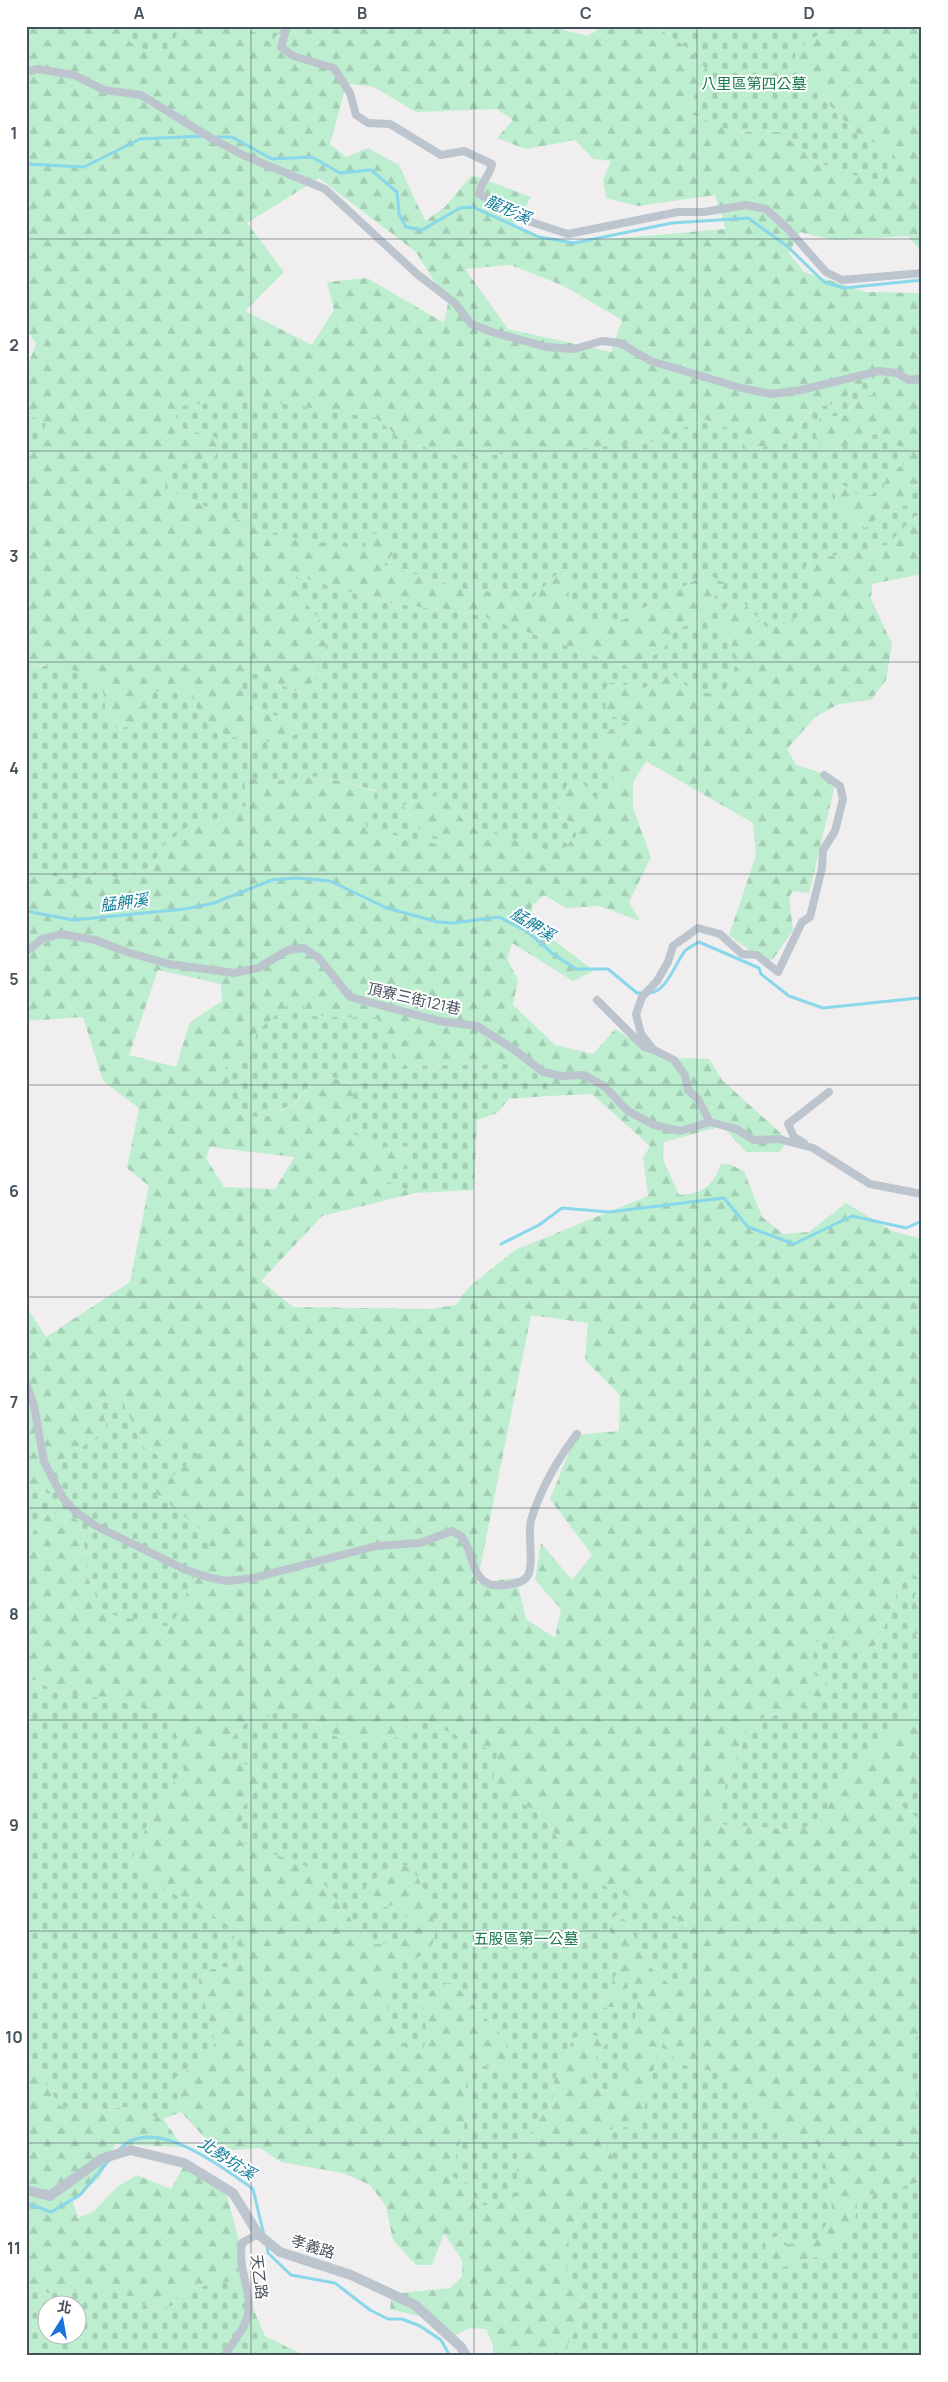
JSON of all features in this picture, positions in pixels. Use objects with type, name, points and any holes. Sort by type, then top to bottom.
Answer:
[{"type":"street","points":[[287,26],[281,47],[293,56],[334,68],[350,93],[356,116],[368,123],[390,124],[441,155],[464,151],[492,164],[491,174],[480,185],[479,194],[525,220],[568,234],[678,212],[704,212],[746,205],[766,209],[787,228],[826,272],[842,280],[917,272]]},
{"type":"street","points":[[26,72],[38,69],[74,75],[104,90],[140,95],[211,138],[245,156],[325,189],[417,274],[456,304],[471,324],[492,332],[546,346],[574,350],[602,341],[620,342],[651,361],[677,370],[741,388],[772,394],[801,390],[879,371],[897,373],[909,380],[922,378]]},
{"type":"street","points":[[654,1050],[641,1034],[636,1014],[642,997],[657,981],[668,962],[673,946],[698,928],[720,934],[742,954],[757,955],[778,972],[802,922],[810,917],[822,868],[823,850],[835,831],[843,799],[840,786],[824,775]]},
{"type":"street","name":"頂寮三街121巷","points":[[26,952],[42,939],[61,934],[95,940],[130,953],[169,964],[234,973],[258,968],[288,950],[304,948],[318,958],[350,997],[439,1021],[477,1026],[512,1048],[543,1072],[560,1076],[584,1075],[604,1086],[628,1111],[654,1125],[680,1131],[710,1122]]},
{"type":"street","points":[[597,1000],[644,1048],[654,1050],[674,1060],[685,1075],[688,1090],[698,1099],[710,1122],[736,1129],[754,1140],[779,1139],[813,1148]]},
{"type":"street","points":[[829,1092],[788,1124],[794,1137],[870,1184],[922,1194]]},
{"type":"street","points":[[26,1383],[34,1405],[44,1462],[63,1498],[75,1511],[96,1526],[186,1570],[227,1581],[254,1578],[376,1546],[420,1543],[452,1531],[462,1537],[474,1568],[486,1583],[497,1586],[519,1582],[526,1578],[529,1570],[530,1522],[555,1462],[577,1434]]},
{"type":"street","name":"孝義路","points":[[26,2190],[50,2196],[101,2159],[130,2150],[184,2164],[233,2193],[258,2234],[280,2252],[351,2274],[415,2305],[461,2347],[466,2356]]},
{"type":"street","name":"天乙路","points":[[224,2356],[241,2331],[249,2310],[240,2258],[242,2243],[258,2234]]},
{"type":"green space","points":[[26,26],[125,26],[127,39],[166,51],[182,26],[244,26],[271,42],[284,26],[563,26],[563,30],[588,36],[602,26],[655,26],[685,46],[708,71],[686,112],[731,131],[782,132],[813,159],[838,171],[894,155],[854,131],[830,106],[818,84],[795,59],[796,50],[831,26],[922,26],[922,252],[908,236],[834,240],[800,232],[789,253],[804,272],[866,292],[918,293],[922,298],[922,481],[909,490],[910,505],[891,507],[865,528],[837,507],[834,491],[844,484],[861,497],[875,434],[833,451],[822,449],[812,428],[820,418],[846,415],[875,374],[836,404],[813,407],[787,443],[747,450],[736,431],[703,419],[650,443],[464,457],[404,442],[376,418],[182,428],[215,437],[219,448],[214,458],[167,468],[371,535],[382,532],[399,547],[384,565],[474,592],[511,589],[533,596],[559,572],[570,573],[622,620],[706,574],[725,583],[698,620],[675,631],[662,651],[630,668],[478,615],[383,602],[297,576],[291,585],[320,620],[327,643],[318,676],[302,694],[256,674],[252,708],[299,723],[297,734],[276,743],[226,736],[198,713],[192,690],[154,692],[140,724],[117,729],[107,721],[100,684],[44,665],[26,665],[26,451],[35,446],[46,424],[26,413],[26,369],[36,344],[26,328]],"holes":[[[351,84],[374,87],[416,112],[497,109],[513,120],[497,138],[525,149],[575,140],[593,159],[611,161],[603,180],[606,198],[638,206],[715,195],[726,229],[563,243],[513,227],[531,197],[472,175],[445,207],[425,221],[399,165],[368,148],[346,157],[330,144],[344,93]],[[319,178],[416,252],[448,303],[444,323],[367,278],[327,282],[334,310],[312,345],[245,311],[284,272],[247,223]],[[511,265],[564,286],[622,320],[611,352],[508,329],[465,269]]]},
{"type":"green space","points":[[125,26],[182,26],[166,52],[140,50],[127,39]]},
{"type":"green space","points":[[244,26],[284,26],[271,43]]},
{"type":"green space","name":"八里區第四公墓","points":[[655,26],[831,26],[796,50],[795,59],[818,84],[830,107],[854,131],[894,155],[897,163],[880,181],[838,171],[813,159],[782,132],[731,131],[686,112],[708,71],[685,46]]},
{"type":"green space","points":[[875,374],[873,395],[860,395],[846,415],[821,418],[813,428],[822,449],[833,451],[875,434],[895,439],[904,464],[887,476],[882,493],[861,497],[844,485],[834,491],[837,507],[865,528],[891,507],[909,505],[909,490],[922,481],[922,514],[915,516],[887,545],[810,560],[805,568],[814,604],[793,620],[768,629],[744,603],[727,606],[720,622],[738,660],[724,693],[695,693],[672,674],[644,688],[610,682],[605,689],[606,714],[631,723],[610,729],[601,742],[618,790],[599,803],[584,784],[568,782],[557,812],[577,828],[576,836],[559,853],[468,826],[442,793],[403,805],[417,828],[441,839],[434,844],[368,829],[364,821],[377,791],[322,776],[271,781],[244,777],[246,805],[222,821],[190,825],[164,845],[152,866],[123,879],[100,873],[69,880],[26,869],[26,665],[66,668],[86,674],[94,679],[99,684],[104,695],[108,717],[117,729],[140,724],[154,692],[178,688],[192,690],[198,713],[226,736],[276,743],[297,734],[299,723],[252,708],[241,687],[244,676],[256,674],[302,694],[318,676],[327,643],[320,620],[291,585],[297,576],[383,602],[478,615],[630,668],[662,651],[675,631],[698,620],[725,583],[706,574],[622,620],[598,623],[568,607],[570,573],[559,572],[533,597],[511,589],[474,592],[384,565],[399,547],[382,532],[371,535],[364,547],[353,548],[272,534],[165,489],[167,467],[214,458],[219,448],[215,437],[182,428],[176,417],[181,406],[252,399],[376,418],[404,442],[464,457],[650,443],[703,419],[736,431],[747,450],[787,443],[814,407],[836,404]]},
{"type":"green space","points":[[26,413],[46,424],[35,447],[26,451]]},
{"type":"green space","points":[[922,514],[922,574],[872,584],[871,599],[892,644],[886,680],[871,700],[839,704],[815,717],[787,749],[796,765],[833,777],[835,785],[809,893],[793,891],[789,897],[793,930],[773,959],[764,961],[729,935],[756,856],[753,823],[646,761],[633,782],[633,808],[651,857],[629,902],[640,921],[600,906],[566,908],[544,895],[532,906],[530,922],[594,971],[573,981],[512,943],[507,959],[518,980],[513,1005],[555,1045],[593,1054],[615,1029],[664,1058],[709,1059],[722,1080],[788,1140],[780,1152],[746,1152],[722,1126],[664,1142],[663,1159],[679,1195],[701,1191],[711,1183],[721,1164],[729,1164],[744,1171],[762,1217],[783,1234],[809,1232],[846,1203],[892,1231],[922,1239],[922,1658],[910,1612],[920,1580],[904,1577],[878,1643],[864,1654],[846,1650],[831,1635],[834,1691],[805,1707],[750,1722],[718,1805],[719,1824],[799,1830],[824,1819],[837,1782],[922,1705],[922,1784],[900,1805],[922,1821],[922,2030],[919,2031],[910,2081],[922,2110],[922,2182],[859,2197],[855,2219],[823,2255],[770,2271],[764,2240],[785,2234],[793,2139],[742,2089],[715,2072],[679,2064],[661,2041],[640,2125],[607,2147],[616,2161],[602,2182],[580,2195],[582,2212],[569,2236],[584,2293],[582,2320],[561,2356],[493,2356],[493,2345],[486,2329],[470,2328],[455,2335],[434,2320],[390,2309],[392,2294],[450,2288],[462,2277],[462,2260],[444,2233],[432,2265],[416,2265],[393,2240],[386,2206],[370,2185],[343,2173],[281,2162],[260,2148],[217,2151],[181,2112],[175,2078],[210,2055],[215,2041],[198,1980],[211,1969],[236,1966],[134,1871],[131,1862],[157,1802],[184,1769],[161,1715],[119,1700],[59,1693],[26,1676],[26,1540],[50,1512],[81,1521],[89,1581],[154,1491],[164,1459],[142,1446],[123,1402],[101,1401],[107,1430],[46,1471],[51,1494],[26,1490],[26,1306],[46,1337],[130,1282],[149,1186],[127,1168],[139,1108],[103,1081],[83,1017],[26,1021],[26,869],[69,880],[100,873],[123,879],[152,866],[164,845],[190,825],[222,821],[244,777],[271,781],[322,776],[377,792],[364,821],[441,839],[417,828],[403,805],[442,793],[468,826],[576,827],[557,812],[568,782],[618,790],[601,742],[610,729],[630,723],[606,714],[605,689],[610,682],[644,688],[672,674],[695,693],[738,660],[720,622],[727,606],[744,603],[768,629],[813,604],[805,568],[810,560],[887,545],[915,516]],"holes":[[[158,970],[221,984],[222,1001],[190,1022],[176,1067],[129,1055]],[[310,1016],[377,1019],[399,1066],[512,1064],[546,1076],[549,1096],[592,1094],[650,1146],[643,1158],[648,1196],[515,1250],[469,1287],[456,1305],[431,1309],[293,1307],[261,1281],[322,1216],[415,1193],[381,1179],[410,1164],[415,1146],[373,1148],[355,1086],[323,1074],[293,1105],[262,1118],[225,1067],[251,1061]],[[210,1147],[294,1157],[275,1189],[224,1187],[206,1158]],[[531,1315],[588,1323],[585,1360],[620,1395],[619,1431],[576,1435],[550,1499],[592,1555],[572,1580],[541,1543],[535,1580],[561,1609],[555,1638],[526,1619],[516,1578],[477,1583]],[[304,1715],[334,1736],[356,1741],[396,1738],[413,1722],[491,1787],[543,1815],[581,1876],[674,1916],[651,1968],[626,1921],[617,1914],[609,1923],[613,1947],[624,1958],[599,2008],[613,2007],[604,2093],[593,2078],[590,2066],[609,2040],[591,2034],[573,2038],[554,2080],[553,2099],[517,2154],[517,2190],[480,2206],[468,2185],[451,2176],[468,2110],[465,2074],[481,2065],[508,2072],[506,2040],[452,1981],[419,1996],[427,2036],[387,1967],[423,1955],[433,1943],[435,1933],[431,1907],[415,1873],[409,1865],[392,1866],[367,1885],[364,1897],[374,1912],[370,1945],[313,1869],[241,1840],[243,1807],[264,1779],[256,1768]]]},
{"type":"green space","points":[[297,998],[310,1016],[377,1018],[400,1066],[512,1064],[546,1076],[549,1096],[509,1099],[497,1113],[477,1120],[474,1190],[415,1193],[381,1179],[410,1164],[415,1146],[373,1148],[348,1129],[355,1085],[323,1074],[293,1104],[262,1118],[237,1113],[225,1067],[251,1061],[257,1031]]},
{"type":"green space","points":[[101,1401],[123,1402],[142,1446],[164,1459],[185,1437],[202,1451],[154,1491],[212,1539],[171,1627],[104,1613],[89,1581],[81,1521],[50,1512],[26,1540],[26,1490],[50,1494],[46,1471],[107,1430]]},
{"type":"green space","points":[[912,1574],[920,1580],[910,1612],[922,1658],[922,1705],[837,1782],[824,1819],[799,1830],[719,1824],[718,1805],[750,1722],[805,1707],[834,1691],[813,1673],[814,1643],[831,1635],[846,1650],[864,1653],[878,1643],[904,1577]]},
{"type":"green space","points":[[26,1676],[59,1693],[119,1700],[161,1715],[175,1729],[184,1769],[157,1802],[131,1862],[134,1871],[228,1925],[240,1950],[236,1966],[211,1969],[198,1980],[215,2041],[210,2055],[175,2078],[181,2112],[163,2119],[125,2107],[84,2112],[61,2106],[26,2056]]},
{"type":"green space","name":"五股區第一公墓","points":[[282,1711],[304,1715],[334,1736],[356,1741],[396,1738],[413,1722],[426,1722],[497,1753],[492,1787],[543,1815],[581,1876],[675,1916],[701,1951],[691,1973],[670,1985],[651,1968],[626,1921],[617,1914],[609,1923],[613,1947],[624,1958],[599,2008],[613,2007],[627,1979],[640,1988],[624,2082],[604,2093],[593,2078],[590,2066],[609,2040],[591,2034],[573,2038],[554,2080],[553,2099],[517,2154],[517,2191],[511,2201],[480,2206],[468,2185],[451,2176],[468,2110],[465,2074],[481,2065],[508,2072],[506,2040],[452,1981],[419,1996],[428,2036],[421,2054],[405,2047],[389,2011],[387,1966],[423,1955],[433,1943],[435,1933],[431,1907],[421,1883],[408,1865],[392,1866],[367,1885],[364,1897],[373,1911],[396,1904],[411,1923],[396,1942],[370,1945],[313,1869],[240,1841],[243,1807],[264,1779],[256,1768],[232,1759],[230,1740],[246,1723]]},
{"type":"green space","points":[[922,1784],[922,1821],[900,1805]]},
{"type":"green space","points":[[922,2030],[922,2110],[910,2081],[910,2046]]},
{"type":"green space","points":[[661,2040],[679,2064],[715,2072],[742,2089],[793,2139],[817,2144],[829,2175],[832,2211],[819,2239],[784,2245],[784,2234],[764,2240],[770,2271],[823,2255],[855,2219],[859,2197],[922,2182],[922,2356],[561,2356],[582,2320],[584,2293],[567,2274],[569,2236],[582,2212],[580,2195],[602,2182],[616,2161],[607,2147],[607,2130],[640,2125]]},
{"type":"green space","points":[[26,2056],[61,2106],[84,2112],[125,2107],[163,2119],[183,2147],[115,2144],[100,2177],[73,2201],[78,2218],[94,2211],[117,2187],[137,2175],[171,2189],[183,2167],[224,2184],[245,2264],[241,2280],[180,2290],[173,2305],[157,2312],[113,2288],[49,2293],[26,2289]]},
{"type":"green space","points":[[241,2280],[265,2336],[305,2356],[26,2356],[26,2289],[49,2293],[113,2288],[157,2312],[173,2305],[180,2290]]},
{"type":"waterway","name":"龍形溪","points":[[26,164],[84,167],[140,139],[204,136]]},
{"type":"waterway","name":"龍形溪","points":[[215,137],[232,137],[272,159],[312,157],[340,173],[371,170],[397,192],[399,214],[406,227],[422,230],[460,208],[473,207],[539,237],[574,243],[672,223],[748,218],[787,246],[824,282],[844,288],[922,280]]},
{"type":"waterway","name":"艋舺溪","points":[[26,911],[73,920],[185,909],[214,903],[272,880],[297,878],[330,881],[387,908],[438,922],[453,923],[499,917],[528,932],[553,954],[576,969],[608,969],[637,993],[643,993]]},
{"type":"waterway","name":"艋舺溪","points":[[649,993],[661,988],[685,951],[699,942],[759,968],[761,974],[789,996],[823,1008],[918,998],[922,1001]]},
{"type":"waterway","points":[[501,1244],[539,1225],[562,1208],[609,1212],[724,1198],[748,1227],[794,1244],[852,1216],[906,1228],[922,1221]]},
{"type":"waterway","name":"北勢坑溪","points":[[118,2151],[132,2140],[149,2137],[167,2140],[187,2147],[206,2157],[253,2189],[264,2235]]},
{"type":"waterway","name":"北勢坑溪","points":[[26,2203],[51,2212],[80,2195],[110,2159]]},
{"type":"waterway","name":"北勢坑溪","points":[[267,2246],[268,2253],[291,2275],[335,2283],[370,2310],[388,2319],[402,2319],[420,2326],[441,2340],[450,2356]]}]
